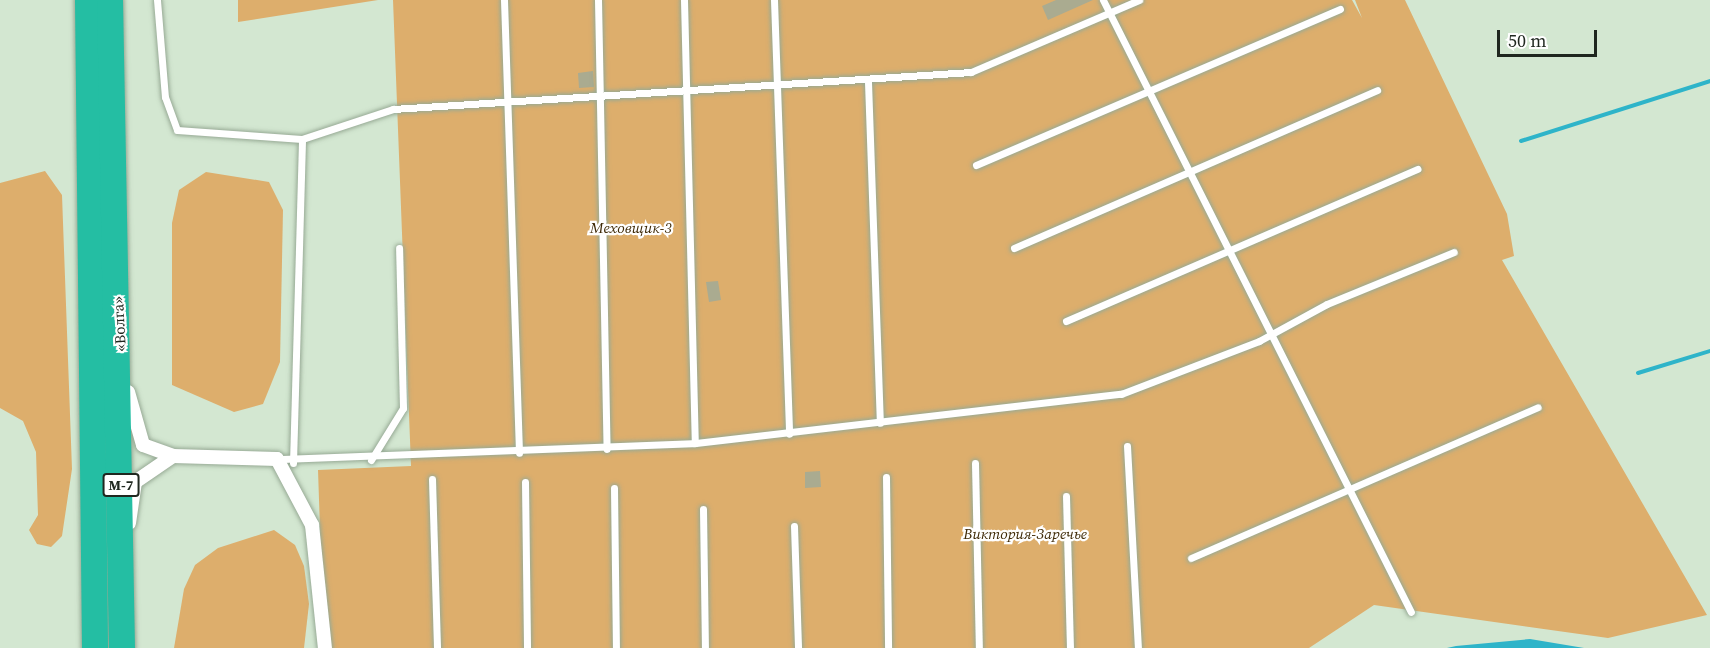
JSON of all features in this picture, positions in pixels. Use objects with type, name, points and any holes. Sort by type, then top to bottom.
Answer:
[{"type":"highway","name":"«Волга»","points":[[88,0],[95,648]]},
{"type":"highway","name":"«Волга»","points":[[110,0],[121,352],[122,648]]},
{"type":"street","points":[[121,352],[133,422],[143,445],[173,456],[277,459],[312,525],[324,648]]},
{"type":"street","points":[[122,562],[135,482],[173,456]]},
{"type":"lane","points":[[157,0],[165,97],[177,130],[302,139],[393,109],[868,82],[971,72],[1139,0]]},
{"type":"lane","points":[[504,0],[519,453]]},
{"type":"lane","points":[[598,0],[597,99],[606,449]]},
{"type":"lane","points":[[684,0],[695,443]]},
{"type":"lane","points":[[774,0],[775,86],[789,434]]},
{"type":"lane","points":[[1103,0],[1411,612]]},
{"type":"lane","points":[[976,165],[1340,9]]},
{"type":"lane","points":[[868,82],[880,423]]},
{"type":"lane","points":[[1014,248],[1377,90]]},
{"type":"lane","points":[[293,463],[302,139]]},
{"type":"lane","points":[[1066,321],[1418,169]]},
{"type":"lane","points":[[370,460],[403,408],[399,248]]},
{"type":"lane","points":[[277,459],[293,463],[695,443],[789,434],[1121,394],[1454,252]]},
{"type":"lane","points":[[1191,558],[1350,487],[1539,407]]},
{"type":"lane","points":[[1126,446],[1138,648]]},
{"type":"lane","points":[[975,463],[979,648]]},
{"type":"lane","points":[[886,477],[888,648]]},
{"type":"lane","points":[[432,479],[436,648]]},
{"type":"lane","points":[[525,483],[527,648]]},
{"type":"lane","points":[[614,488],[616,648]]},
{"type":"lane","points":[[1066,496],[1070,648]]},
{"type":"lane","points":[[704,509],[705,648]]},
{"type":"lane","points":[[794,526],[798,648]]},
{"type":"green space","points":[[238,0],[378,0],[238,22]]},
{"type":"green space","name":"Меховщик-3","points":[[393,0],[1352,0],[1362,18],[1355,0],[1405,0],[1507,214],[1514,256],[1502,260],[1707,615],[1608,638],[1374,605],[1309,648],[324,648],[318,470],[411,466]]},
{"type":"green space","points":[[45,171],[62,195],[72,469],[62,536],[51,547],[37,544],[29,530],[38,515],[36,452],[23,421],[0,408],[0,183]]},
{"type":"green space","points":[[206,172],[269,182],[283,210],[280,362],[263,404],[234,412],[172,385],[172,223],[179,190]]},
{"type":"green space","points":[[274,530],[295,545],[304,566],[309,604],[304,648],[174,648],[184,589],[195,565],[218,548]]},
{"type":"water","points":[[1530,639],[1584,648],[1447,648],[1456,646]]},
{"type":"building","points":[[1056,0],[1093,0],[1048,20],[1042,6]]},
{"type":"building","points":[[593,71],[594,87],[579,88],[578,73]]},
{"type":"building","points":[[718,281],[721,300],[709,302],[706,282]]},
{"type":"building","points":[[820,471],[821,487],[805,488],[805,472]]},
{"type":"waterway","points":[[1521,141],[1710,81]]},
{"type":"waterway","points":[[1638,373],[1710,351]]},
{"type":"park label","name":"Виктория-Заречье","points":[[1025,534]]}]
